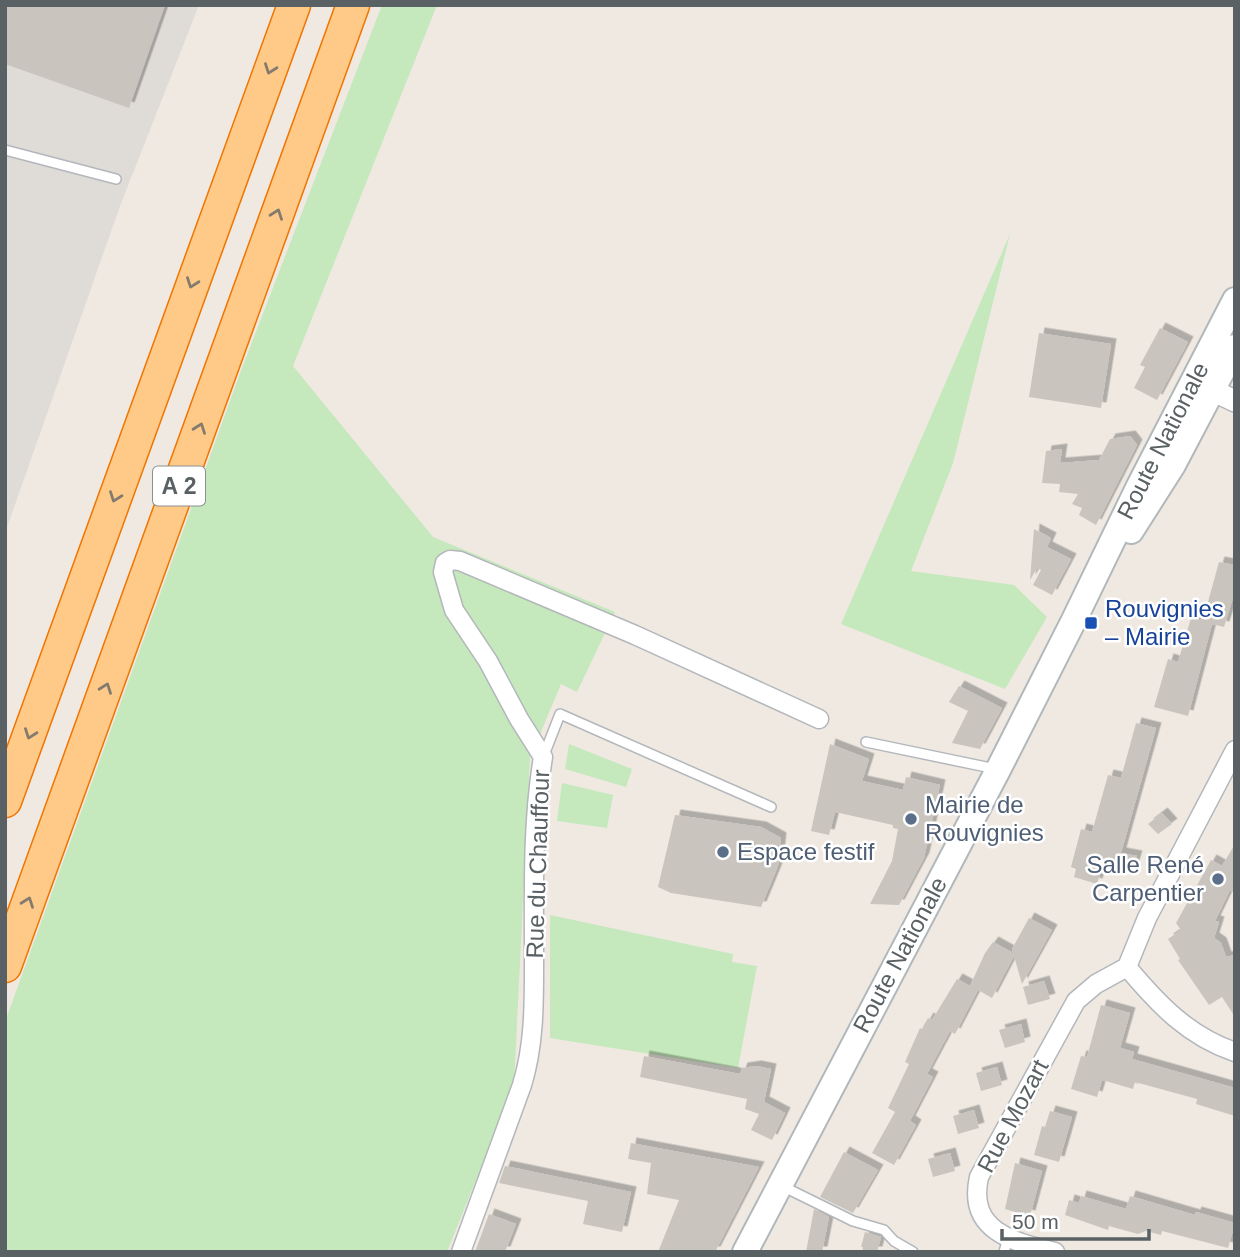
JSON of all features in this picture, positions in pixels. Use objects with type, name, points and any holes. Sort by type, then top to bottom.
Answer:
[{"type":"highway","name":"A 2","points":[[5,802],[293,5]]},
{"type":"highway","name":"A 2","points":[[5,966],[353,5]]},
{"type":"main road","name":"Route Nationale","points":[[1213,376],[1235,300]]},
{"type":"main road","name":"Route Nationale","points":[[745,1252],[998,770],[1128,507],[1213,376],[1235,348]]},
{"type":"street","points":[[1213,376],[1235,401]]},
{"type":"street","name":"Rue du Chauffour","points":[[461,1252],[523,1085],[528,1060],[533,1015],[536,804],[543,757],[488,661],[454,610],[443,572],[445,563],[450,560],[460,561],[623,630],[819,719]]},
{"type":"street","points":[[1235,750],[1147,918],[1127,967],[1175,1019],[1199,1036],[1235,1052]]},
{"type":"street","name":"Rue Mozart","points":[[1055,1252],[1006,1245],[978,1209],[976,1188],[983,1166],[1076,1000],[1096,984],[1127,967]]},
{"type":"lane","points":[[5,150],[116,178]]},
{"type":"lane","points":[[543,757],[561,714],[771,807]]},
{"type":"lane","points":[[866,742],[998,770]]},
{"type":"lane","points":[[780,1185],[853,1221],[884,1230],[894,1241],[913,1252]]},
{"type":"shaded area","points":[[5,5],[199,5],[120,206],[5,533]]},
{"type":"green space","points":[[382,5],[437,5],[293,366],[433,537],[615,612],[577,692],[561,684],[530,758],[514,1085],[447,1252],[5,1252],[5,1022],[242,368]]},
{"type":"green space","points":[[1010,234],[953,463],[911,571],[1014,585],[1047,617],[1005,689],[841,624]]},
{"type":"green space","points":[[569,744],[632,769],[626,787],[565,769]]},
{"type":"green space","points":[[562,783],[613,795],[607,828],[557,821]]},
{"type":"green space","points":[[550,915],[733,954],[732,962],[757,966],[738,1068],[550,1038]]},
{"type":"building","points":[[5,5],[165,5],[129,108],[5,64]]},
{"type":"building","points":[[1160,328],[1188,342],[1157,400],[1134,388],[1145,367],[1140,365]]},
{"type":"building","points":[[1039,333],[1111,344],[1101,408],[1029,397]]},
{"type":"building","points":[[1130,436],[1137,445],[1096,525],[1079,515],[1082,508],[1072,504],[1078,494],[1059,492],[1060,484],[1042,483],[1046,451],[1062,449],[1060,463],[1099,460],[1110,439]]},
{"type":"building","points":[[1034,529],[1051,538],[1047,547],[1071,559],[1052,595],[1033,585],[1041,570],[1037,568],[1030,580]]},
{"type":"building","points":[[1219,562],[1235,565],[1235,591],[1224,627],[1212,624],[1188,716],[1154,707],[1168,659],[1178,662],[1191,618],[1203,620]]},
{"type":"building","points":[[959,686],[1002,708],[980,749],[952,743],[968,711],[949,702]]},
{"type":"building","points":[[1136,723],[1156,728],[1121,853],[1137,856],[1132,872],[1103,863],[1097,884],[1074,877],[1076,869],[1071,867],[1081,829],[1092,832],[1108,775],[1121,778]]},
{"type":"building","points":[[830,744],[869,759],[862,781],[903,790],[906,777],[940,785],[924,858],[899,905],[870,904],[892,861],[898,829],[893,828],[893,825],[835,812],[829,835],[811,831]]},
{"type":"building","points":[[1162,813],[1172,824],[1158,834],[1148,824]]},
{"type":"building","name":"Espace festif","points":[[675,815],[761,827],[781,838],[778,866],[761,907],[671,893],[658,887]]},
{"type":"building","points":[[1235,844],[1235,893],[1230,890],[1215,921],[1219,922],[1214,938],[1221,943],[1226,957],[1235,955],[1235,1017],[1222,997],[1209,1005],[1178,960],[1180,959],[1168,939],[1181,930],[1176,923],[1211,860],[1222,866]]},
{"type":"building","points":[[1029,918],[1052,930],[1022,984],[1014,956],[992,998],[978,990],[955,1034],[950,1031],[927,1074],[933,1077],[910,1121],[916,1125],[894,1165],[872,1153],[895,1112],[888,1108],[909,1064],[905,1062],[920,1028],[922,1029],[928,1018],[932,1020],[957,979],[970,986],[993,942],[1013,953],[1012,949]]},
{"type":"building","points":[[1044,981],[1050,999],[1028,1005],[1023,987]]},
{"type":"building","points":[[1101,1005],[1130,1013],[1120,1048],[1134,1052],[1132,1059],[1235,1088],[1235,1116],[1196,1104],[1197,1099],[1135,1082],[1133,1089],[1102,1080],[1097,1097],[1071,1089],[1081,1056],[1087,1057]]},
{"type":"building","points":[[1021,1024],[1025,1042],[1005,1048],[999,1030]]},
{"type":"building","points":[[644,1056],[740,1074],[742,1068],[756,1066],[771,1069],[764,1102],[785,1113],[772,1140],[751,1130],[759,1114],[745,1109],[747,1099],[640,1077]]},
{"type":"building","points":[[997,1067],[1002,1085],[981,1091],[976,1073]]},
{"type":"building","points":[[974,1110],[979,1128],[958,1134],[953,1116]]},
{"type":"building","points":[[1050,1111],[1072,1117],[1059,1162],[1034,1155],[1042,1126],[1045,1127]]},
{"type":"building","points":[[631,1143],[759,1167],[715,1252],[658,1252],[679,1200],[647,1194],[651,1163],[628,1159]]},
{"type":"building","points":[[844,1152],[878,1170],[853,1213],[820,1197]]},
{"type":"building","points":[[950,1153],[955,1171],[933,1177],[928,1159]]},
{"type":"building","points":[[1015,1163],[1042,1171],[1030,1216],[1005,1209]]},
{"type":"building","points":[[505,1166],[631,1192],[622,1232],[583,1224],[588,1201],[499,1183]]},
{"type":"building","points":[[1081,1196],[1126,1209],[1130,1196],[1195,1215],[1196,1212],[1235,1223],[1228,1248],[1162,1231],[1161,1235],[1146,1231],[1138,1234],[1109,1226],[1108,1230],[1065,1215],[1069,1200],[1079,1203]]},
{"type":"building","points":[[814,1209],[829,1217],[822,1252],[806,1252]]},
{"type":"building","points":[[489,1214],[516,1224],[505,1252],[475,1252]]},
{"type":"building","points":[[865,1232],[881,1237],[877,1252],[862,1252]]},
{"type":"place","name":"Rouvignies – Mairie","points":[[1091,623]]},
{"type":"place","name":"Mairie de Rouvignies","points":[[911,819]]},
{"type":"place","name":"Espace festif","points":[[723,852]]},
{"type":"place","name":"Salle René Carpentier","points":[[1218,879]]}]
